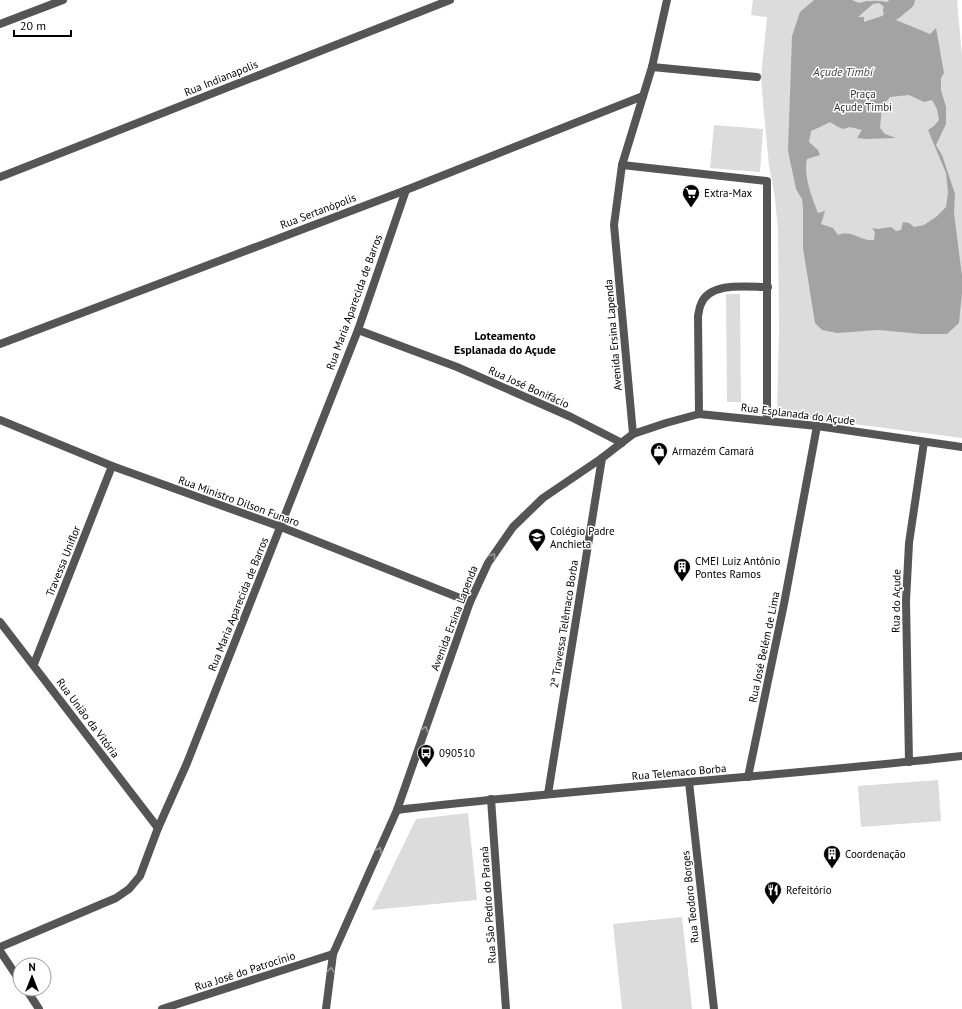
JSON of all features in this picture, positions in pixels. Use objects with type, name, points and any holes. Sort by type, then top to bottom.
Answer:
[{"type":"street","points":[[0,24],[63,0]]},
{"type":"street","name":"Rua Indianapolis","points":[[0,177],[450,0]]},
{"type":"street","name":"Avenida Ersina Lapenda","points":[[326,1009],[333,954],[397,810],[470,602],[488,563],[513,527],[543,498],[602,458],[633,434],[614,225],[622,165],[652,67],[667,0]]},
{"type":"street","points":[[652,67],[757,77]]},
{"type":"street","name":"Rua Sertanópolis","points":[[0,344],[406,190],[643,96]]},
{"type":"street","points":[[622,165],[768,181],[767,420]]},
{"type":"street","name":"Rua Maria Aparecida de Barros","points":[[0,947],[116,898],[129,889],[140,876],[158,828],[187,763],[358,330],[406,190]]},
{"type":"street","points":[[699,414],[698,316],[701,303],[710,293],[725,287],[768,287]]},
{"type":"street","name":"Rua José Bonifácio","points":[[358,330],[457,367],[571,418],[622,443]]},
{"type":"street","name":"Rua Esplanada do Açude","points":[[633,434],[666,422],[699,414],[817,426],[962,447]]},
{"type":"street","name":"Rua Ministro Dilson Funaro","points":[[0,420],[112,466],[281,527],[470,602]]},
{"type":"street","name":"Rua José Belém de Lima","points":[[748,777],[784,604],[817,426]]},
{"type":"street","name":"Rua do Açude","points":[[909,762],[906,601],[909,543],[924,442]]},
{"type":"street","name":"2ª Travessa Telêmaco Borba","points":[[548,794],[602,458]]},
{"type":"street","name":"Travessa Uniflor","points":[[34,664],[112,466]]},
{"type":"street","name":"Rua União da Vitória","points":[[0,622],[34,664],[158,828]]},
{"type":"street","name":"Rua Telemaco Borba","points":[[397,810],[491,799],[748,777],[962,756]]},
{"type":"street","name":"Rua Teodoro Borges","points":[[689,782],[714,1009]]},
{"type":"street","name":"Rua São Pedro do Paraná","points":[[491,799],[506,1009]]},
{"type":"street","points":[[0,951],[12,969]]},
{"type":"street","name":"Rua José do Patrocínio","points":[[162,1009],[333,954]]},
{"type":"street","points":[[31,997],[39,1009]]},
{"type":"green space","name":"Praça Açude Timbi","points":[[753,0],[957,0],[962,56],[962,438],[777,414],[779,329],[778,231],[775,198],[769,165],[761,77],[767,17],[751,15]]},
{"type":"green space","points":[[714,125],[763,129],[760,172],[710,168]]},
{"type":"green space","points":[[726,294],[740,294],[741,402],[727,402]]},
{"type":"green space","points":[[938,780],[941,821],[861,827],[858,786]]},
{"type":"green space","points":[[468,813],[477,900],[372,910],[416,819]]},
{"type":"green space","points":[[682,917],[692,1009],[622,1009],[613,924]]},
{"type":"water","name":"Açude Timbí","points":[[814,0],[852,0],[859,3],[880,1],[893,4],[893,13],[896,20],[930,34],[936,28],[944,73],[941,78],[941,90],[946,107],[946,124],[936,145],[942,155],[955,194],[954,213],[962,276],[959,323],[947,334],[922,334],[878,330],[837,333],[822,330],[815,323],[803,248],[802,199],[796,189],[788,151],[792,36],[800,12]],"holes":[[[879,3],[887,9],[887,12],[882,16],[864,22],[864,17],[858,17],[873,4]],[[909,95],[924,102],[932,100],[937,109],[939,120],[928,130],[946,173],[948,192],[946,207],[936,217],[924,225],[914,227],[909,223],[903,222],[901,230],[896,231],[891,227],[878,229],[872,228],[875,232],[874,240],[865,239],[852,234],[838,235],[833,228],[821,224],[825,211],[818,213],[807,179],[807,159],[820,155],[818,150],[809,142],[811,131],[830,122],[843,129],[850,127],[862,130],[857,138],[896,138],[885,134],[880,128],[882,107],[890,97]]]},
{"type":"waterway","points":[[893,10],[905,0]]},
{"type":"place","name":"Extra-Max","points":[[691,208]]},
{"type":"place","name":"Armazém Camará","points":[[659,466]]},
{"type":"place","name":"Colégio Padre Anchieta","points":[[537,552]]},
{"type":"place","name":"CMEI Luiz Antônio Pontes Ramos","points":[[682,582]]},
{"type":"place","name":"090510","points":[[426,768]]},
{"type":"place","name":"Coordenação","points":[[832,869]]},
{"type":"place","name":"Refeitório","points":[[773,905]]},
{"type":"district","name":"Loteamento Esplanada do Açude","points":[[505,342]]}]
